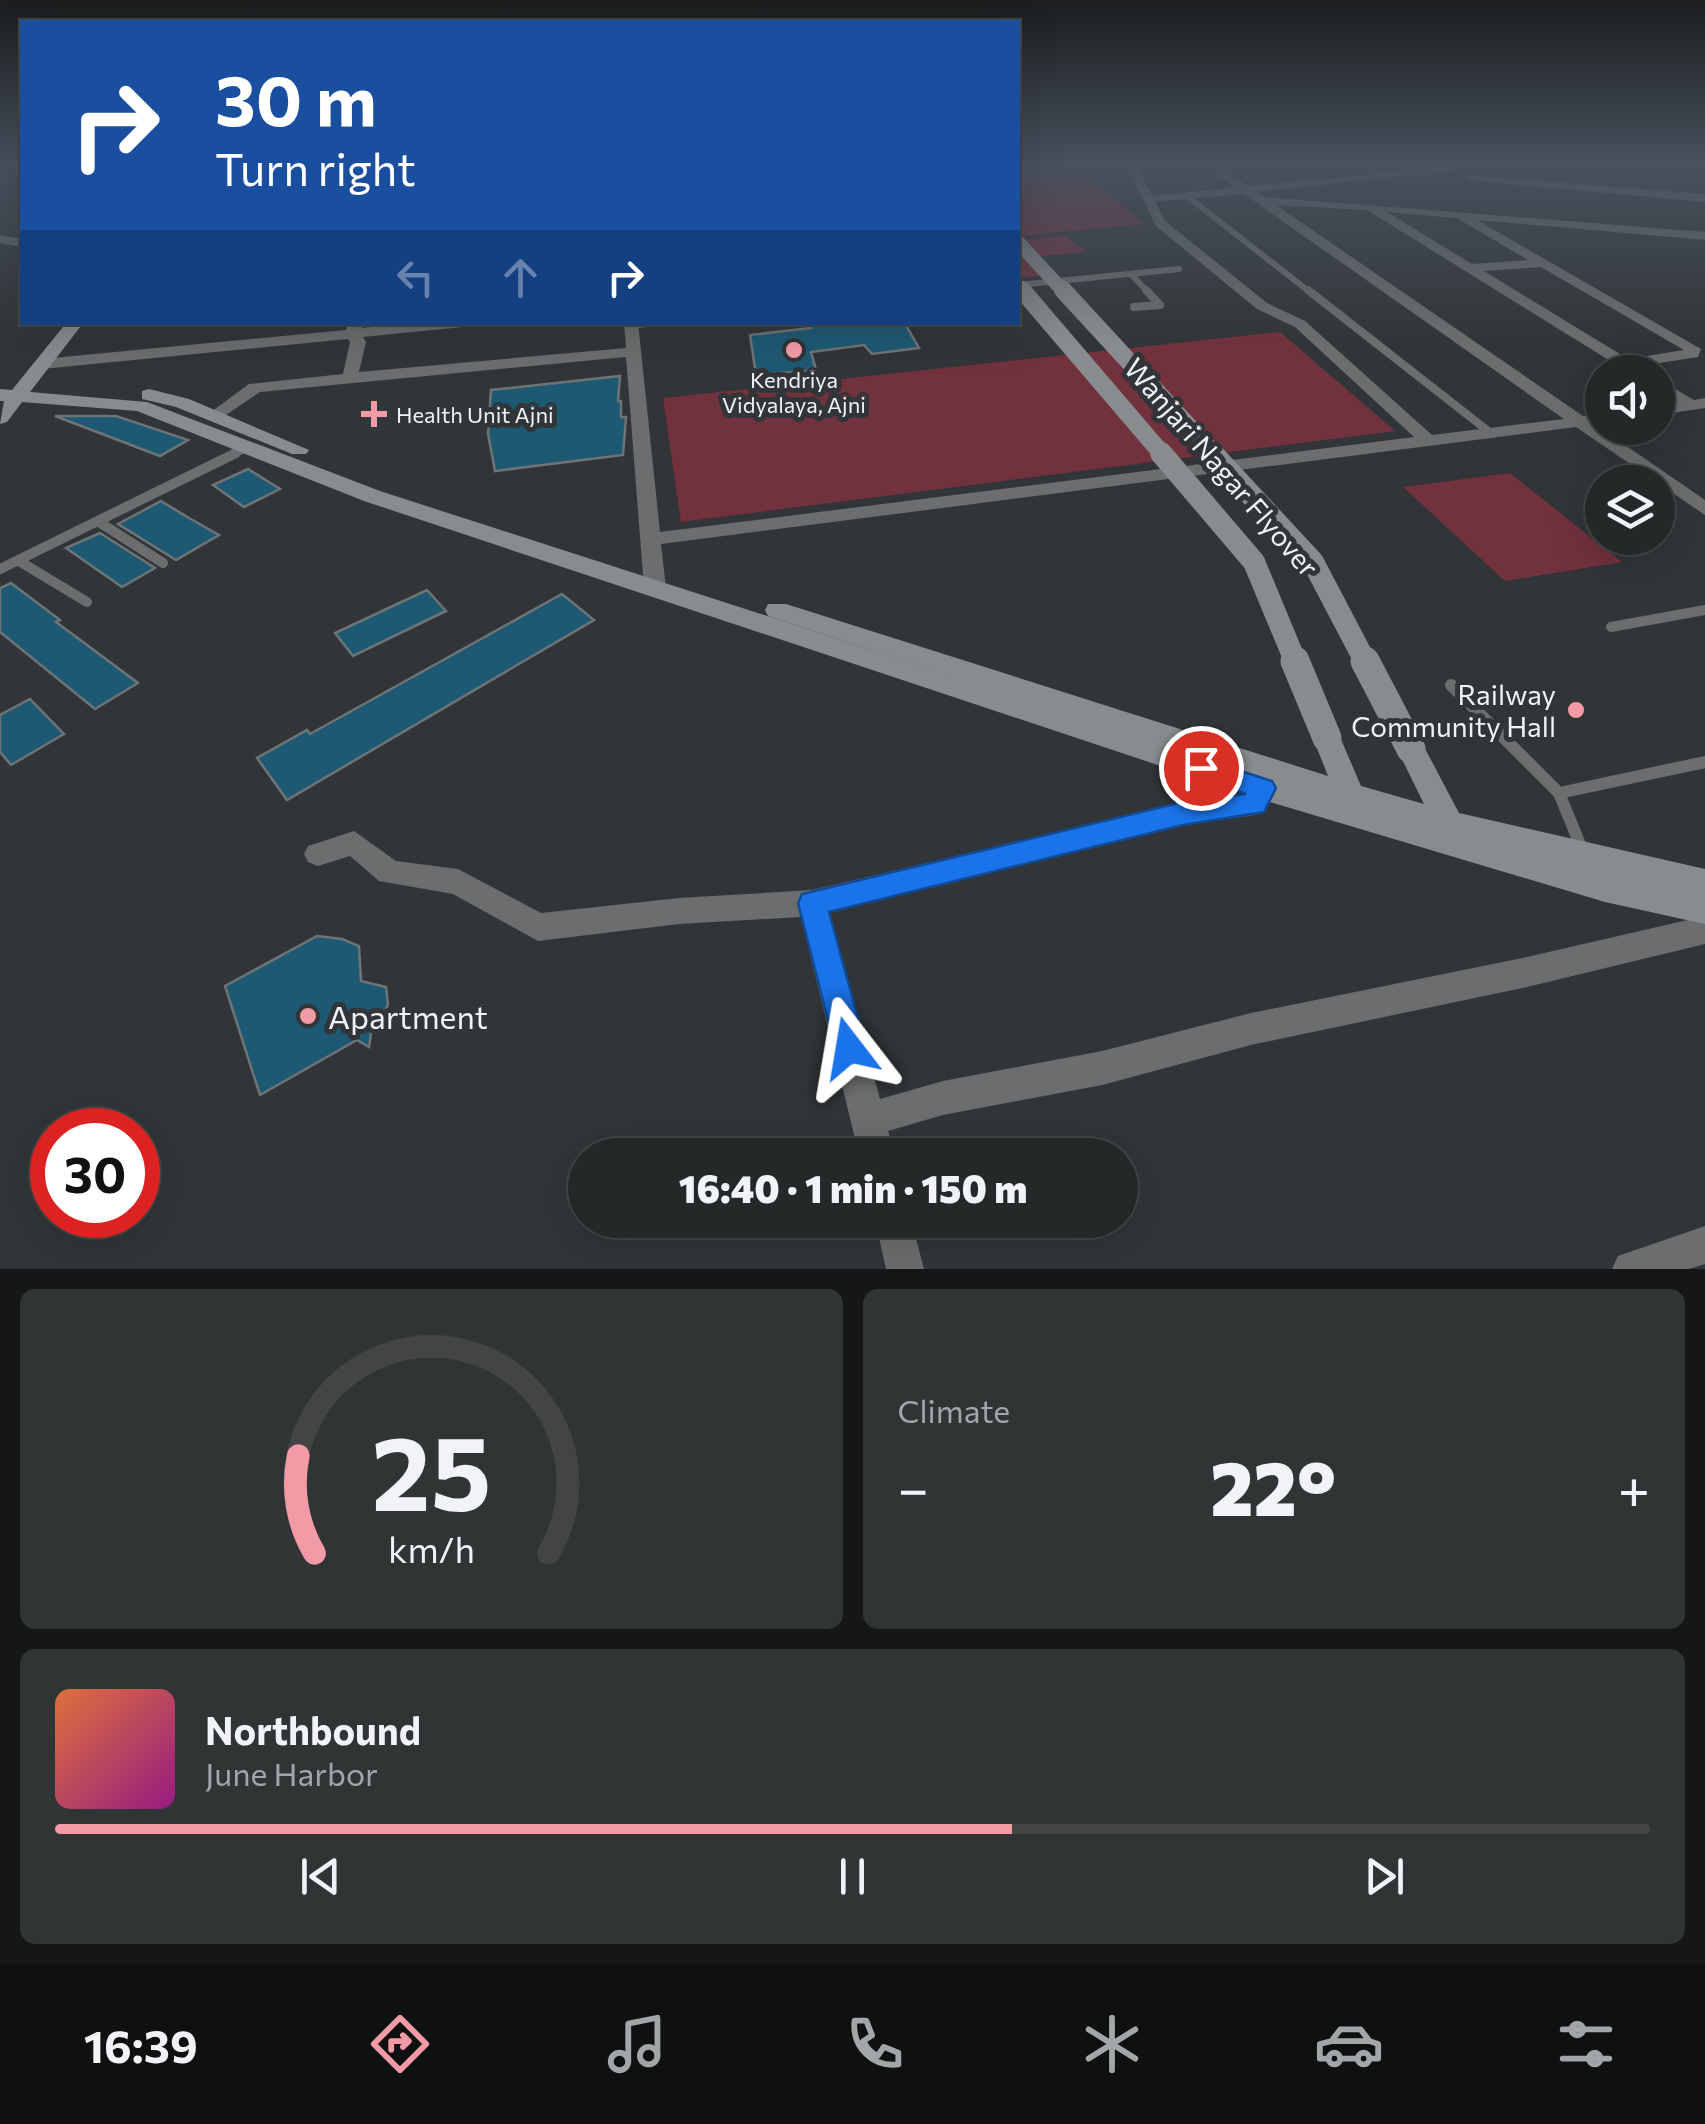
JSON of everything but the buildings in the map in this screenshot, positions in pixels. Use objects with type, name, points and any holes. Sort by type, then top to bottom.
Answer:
[{"type":"main road","name":"Wanjari Nagar Flyover","points":[[1020,244],[1313,562],[1454,834]]},
{"type":"main road","name":"Wanjari Nagar Flyover","points":[[1020,288],[1254,562],[1354,805]]},
{"type":"main road","points":[[14,389],[73,325]]},
{"type":"main road","points":[[14,389],[112,388],[182,403],[362,476],[655,580],[1263,788],[1354,805]]},
{"type":"main road","points":[[14,389],[140,406],[372,496],[655,580],[1454,834],[1605,888],[1705,909]]},
{"type":"main road","points":[[1454,834],[1705,882]]},
{"type":"street","points":[[1160,224],[1262,306],[1300,324],[1429,442]]},
{"type":"street","points":[[1296,224],[1579,422],[1695,494],[1705,509]]},
{"type":"street","points":[[1398,224],[1610,355]]},
{"type":"street","points":[[1476,224],[1693,349],[1692,354],[1675,358]]},
{"type":"street","points":[[1561,224],[1705,236]]},
{"type":"street","points":[[1470,268],[1544,263]]},
{"type":"street","points":[[14,389],[354,328],[413,325]]},
{"type":"street","points":[[631,325],[655,580]]},
{"type":"street","points":[[350,378],[358,342],[354,328]]},
{"type":"street","points":[[216,416],[255,387],[634,352]]},
{"type":"street","points":[[1675,392],[1698,404]]},
{"type":"street","points":[[653,539],[1585,421]]},
{"type":"street","points":[[318,854],[354,843],[389,872],[458,882],[538,927],[679,911],[812,903],[1183,814],[1254,804],[1263,788]]},
{"type":"street","points":[[812,903],[872,1138]]},
{"type":"street","points":[[868,1120],[942,1098],[1102,1068],[1290,1020],[1527,972],[1705,930]]},
{"type":"street","points":[[898,1238],[906,1269]]},
{"type":"street","points":[[1630,1269],[1705,1245]]},
{"type":"lane","points":[[1223,224],[1492,434]]},
{"type":"lane","points":[[1020,286],[1179,269]]},
{"type":"lane","points":[[1131,274],[1160,304],[1134,307]]},
{"type":"lane","points":[[0,569],[246,448]]},
{"type":"lane","points":[[99,522],[163,563]]},
{"type":"lane","points":[[18,561],[86,602]]},
{"type":"lane","points":[[1610,628],[1705,610]]},
{"type":"lane","points":[[1451,685],[1558,793],[1586,860]]},
{"type":"lane","points":[[1558,793],[1705,762]]},
{"type":"shaded area","points":[[1020,224],[1143,224],[1020,236]]},
{"type":"shaded area","points":[[1066,236],[1085,252],[1031,257],[1043,275],[1020,278],[1020,240]]},
{"type":"shaded area","points":[[1280,332],[1395,431],[681,522],[663,398]]},
{"type":"shaded area","points":[[1510,473],[1585,533],[1585,555],[1613,555],[1622,562],[1505,581],[1403,487]]},
{"type":"place","name":"Kendriya Vidyalaya, Ajni","points":[[794,350]]},
{"type":"place","name":"Health Unit Ajni","points":[[374,414]]},
{"type":"place","name":"Railway Community Hall","points":[[1576,710]]},
{"type":"place","name":"Apartment","points":[[308,1016]]},
{"type":"route","points":[[849,1048],[812,903],[1183,814],[1254,804],[1263,788],[1201,768]]}]
